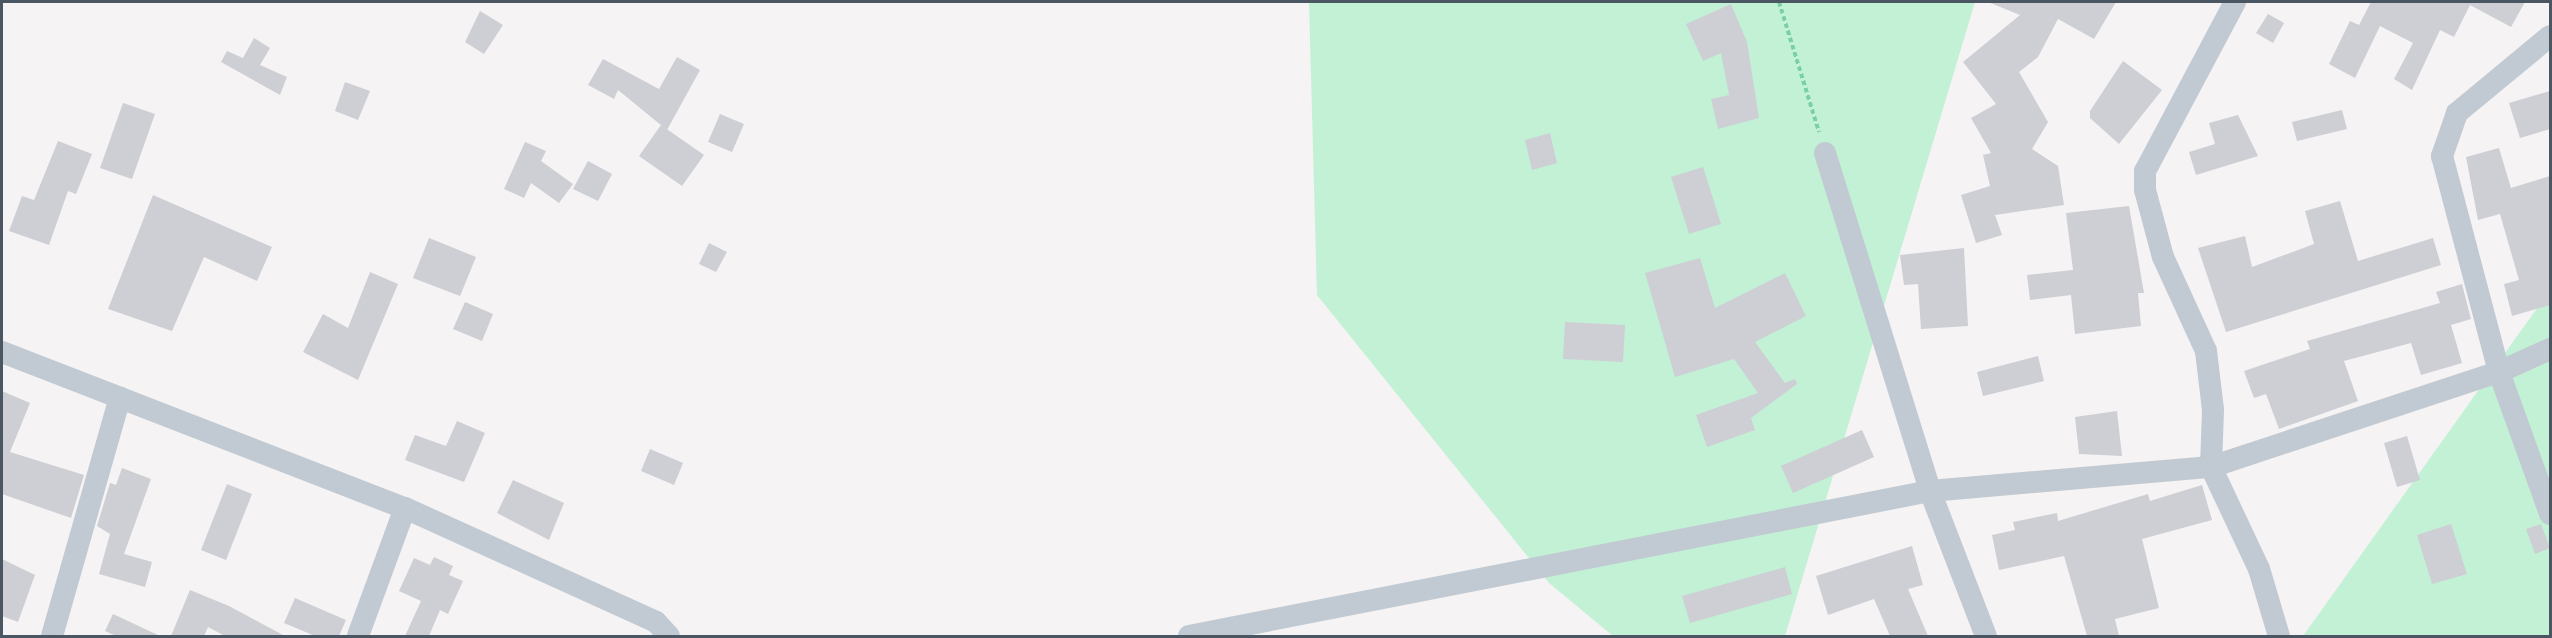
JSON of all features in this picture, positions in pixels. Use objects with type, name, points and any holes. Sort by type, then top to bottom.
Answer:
[{"type":"street","points":[[2235,2],[2145,171],[2145,190],[2163,257],[2206,351],[2213,410],[2211,467],[2259,569],[2279,636]]},
{"type":"street","points":[[2550,36],[2457,113],[2442,156],[2499,372],[2550,514]]},
{"type":"street","points":[[1825,153],[1930,491],[1986,636]]},
{"type":"street","points":[[1189,636],[1930,491],[2211,467],[2499,372],[2550,349]]},
{"type":"street","points":[[2,352],[405,508],[656,622],[669,636]]},
{"type":"street","points":[[52,636],[120,397]]},
{"type":"street","points":[[358,636],[405,508]]},
{"type":"path","points":[[1779,2],[1825,153]]},
{"type":"green space","points":[[1309,2],[1975,2],[1785,636],[1613,636],[1549,583],[1317,295]]},
{"type":"green space","points":[[2550,290],[2550,636],[2303,636]]},
{"type":"building","points":[[1988,2],[2116,2],[2094,39],[2058,19],[2038,57],[2019,72],[2048,122],[2032,149],[2058,166],[2064,205],[1995,215],[2002,235],[1976,243],[1961,195],[1990,186],[1983,155],[1991,153],[1971,118],[1996,104],[1963,62],[2020,15]]},
{"type":"building","points":[[2371,2],[2525,2],[2511,27],[2470,5],[2454,37],[2440,30],[2412,90],[2394,79],[2413,43],[2380,26],[2355,78],[2329,64],[2350,21],[2359,25]]},
{"type":"building","points":[[1731,4],[1747,42],[1759,118],[1718,129],[1711,99],[1729,95],[1721,53],[1703,61],[1686,24]]},
{"type":"building","points":[[480,11],[503,25],[484,54],[465,42]]},
{"type":"building","points":[[2268,14],[2284,23],[2273,43],[2256,33]]},
{"type":"building","points":[[254,38],[270,48],[260,65],[287,77],[280,95],[221,62],[227,51],[243,58]]},
{"type":"building","points":[[677,57],[700,70],[667,130],[618,90],[614,99],[588,85],[603,59],[659,89]]},
{"type":"building","points":[[2123,61],[2162,90],[2119,144],[2090,118],[2090,111]]},
{"type":"building","points":[[345,82],[370,91],[358,120],[335,111]]},
{"type":"building","points":[[2550,91],[2550,129],[2520,138],[2509,103]]},
{"type":"building","points":[[123,103],[155,114],[132,179],[100,168]]},
{"type":"building","points":[[2342,110],[2347,129],[2297,141],[2292,122]]},
{"type":"building","points":[[720,114],[744,124],[732,152],[708,142]]},
{"type":"building","points":[[2238,115],[2258,156],[2196,175],[2189,152],[2215,144],[2209,123]]},
{"type":"building","points":[[661,125],[704,155],[682,186],[639,156]]},
{"type":"building","points":[[1550,133],[1557,163],[1532,170],[1525,140]]},
{"type":"building","points":[[58,141],[92,154],[76,194],[68,191],[49,245],[9,231],[22,196],[34,200]]},
{"type":"building","points":[[525,142],[546,151],[541,161],[573,184],[559,203],[531,183],[524,198],[504,189]]},
{"type":"building","points":[[2499,148],[2511,188],[2550,176],[2550,305],[2512,316],[2504,284],[2519,280],[2500,214],[2478,220],[2466,157]]},
{"type":"building","points":[[588,161],[612,174],[598,201],[573,189]]},
{"type":"building","points":[[1703,167],[1721,224],[1689,234],[1671,177]]},
{"type":"building","points":[[153,195],[272,247],[257,281],[204,257],[172,331],[108,309]]},
{"type":"building","points":[[2340,201],[2358,261],[2433,238],[2441,265],[2226,332],[2198,248],[2245,236],[2252,267],[2314,244],[2305,211]]},
{"type":"building","points":[[2129,206],[2144,293],[2138,293],[2141,326],[2075,334],[2071,295],[2030,300],[2027,275],[2073,270],[2066,213]]},
{"type":"building","points":[[429,238],[476,257],[460,296],[413,278]]},
{"type":"building","points":[[709,243],[727,252],[716,272],[699,264]]},
{"type":"building","points":[[1964,248],[1968,326],[1921,329],[1918,284],[1904,285],[1900,255]]},
{"type":"building","points":[[1700,258],[1715,308],[1785,273],[1806,316],[1755,342],[1785,383],[1795,379],[1797,384],[1751,418],[1755,430],[1707,447],[1696,415],[1758,393],[1734,359],[1675,377],[1645,273]]},
{"type":"building","points":[[370,272],[398,284],[358,380],[303,352],[323,314],[348,328]]},
{"type":"building","points":[[2462,284],[2471,319],[2451,325],[2462,363],[2421,375],[2411,343],[2344,361],[2358,401],[2279,429],[2266,394],[2254,398],[2244,371],[2310,349],[2307,341],[2440,303],[2436,292]]},
{"type":"building","points":[[465,302],[493,314],[482,341],[453,329]]},
{"type":"building","points":[[1565,322],[1625,325],[1623,362],[1563,359]]},
{"type":"building","points":[[2038,356],[2044,381],[1983,396],[1977,372]]},
{"type":"building","points":[[2,391],[30,403],[10,452],[84,475],[71,518],[2,494]]},
{"type":"building","points":[[2117,411],[2122,456],[2079,454],[2075,417]]},
{"type":"building","points":[[457,421],[485,433],[464,482],[405,460],[415,435],[446,446]]},
{"type":"building","points":[[1862,430],[1874,457],[1793,493],[1781,466]]},
{"type":"building","points":[[2407,436],[2420,480],[2397,487],[2384,443]]},
{"type":"building","points":[[650,449],[683,463],[674,485],[641,471]]},
{"type":"building","points":[[122,468],[151,479],[124,554],[152,562],[145,587],[99,574],[110,534],[97,526],[110,483],[116,485]]},
{"type":"building","points":[[513,480],[564,503],[549,540],[497,513]]},
{"type":"building","points":[[227,484],[252,494],[226,560],[201,550]]},
{"type":"building","points":[[2202,485],[2212,520],[2142,539],[2159,608],[2115,619],[2119,636],[2087,636],[2064,556],[1999,570],[1992,535],[2015,530],[2013,522],[2057,513],[2058,521],[2148,494],[2150,501]]},
{"type":"building","points":[[2451,524],[2467,574],[2432,584],[2417,535]]},
{"type":"building","points":[[2541,524],[2550,548],[2535,554],[2526,529]]},
{"type":"building","points":[[1912,546],[1923,585],[1908,589],[1928,636],[1890,636],[1874,599],[1828,615],[1816,576]]},
{"type":"building","points":[[434,557],[453,566],[449,575],[463,581],[448,614],[440,610],[429,636],[405,636],[421,601],[399,591],[414,558],[430,565]]},
{"type":"building","points":[[2,559],[35,575],[18,622],[2,616]]},
{"type":"building","points":[[1785,567],[1792,594],[1690,623],[1682,596]]},
{"type":"building","points":[[190,590],[229,606],[285,636],[225,636],[208,627],[204,636],[171,636]]},
{"type":"building","points":[[295,598],[346,620],[339,636],[315,636],[284,623]]},
{"type":"building","points":[[113,614],[160,636],[116,636],[105,631]]}]
